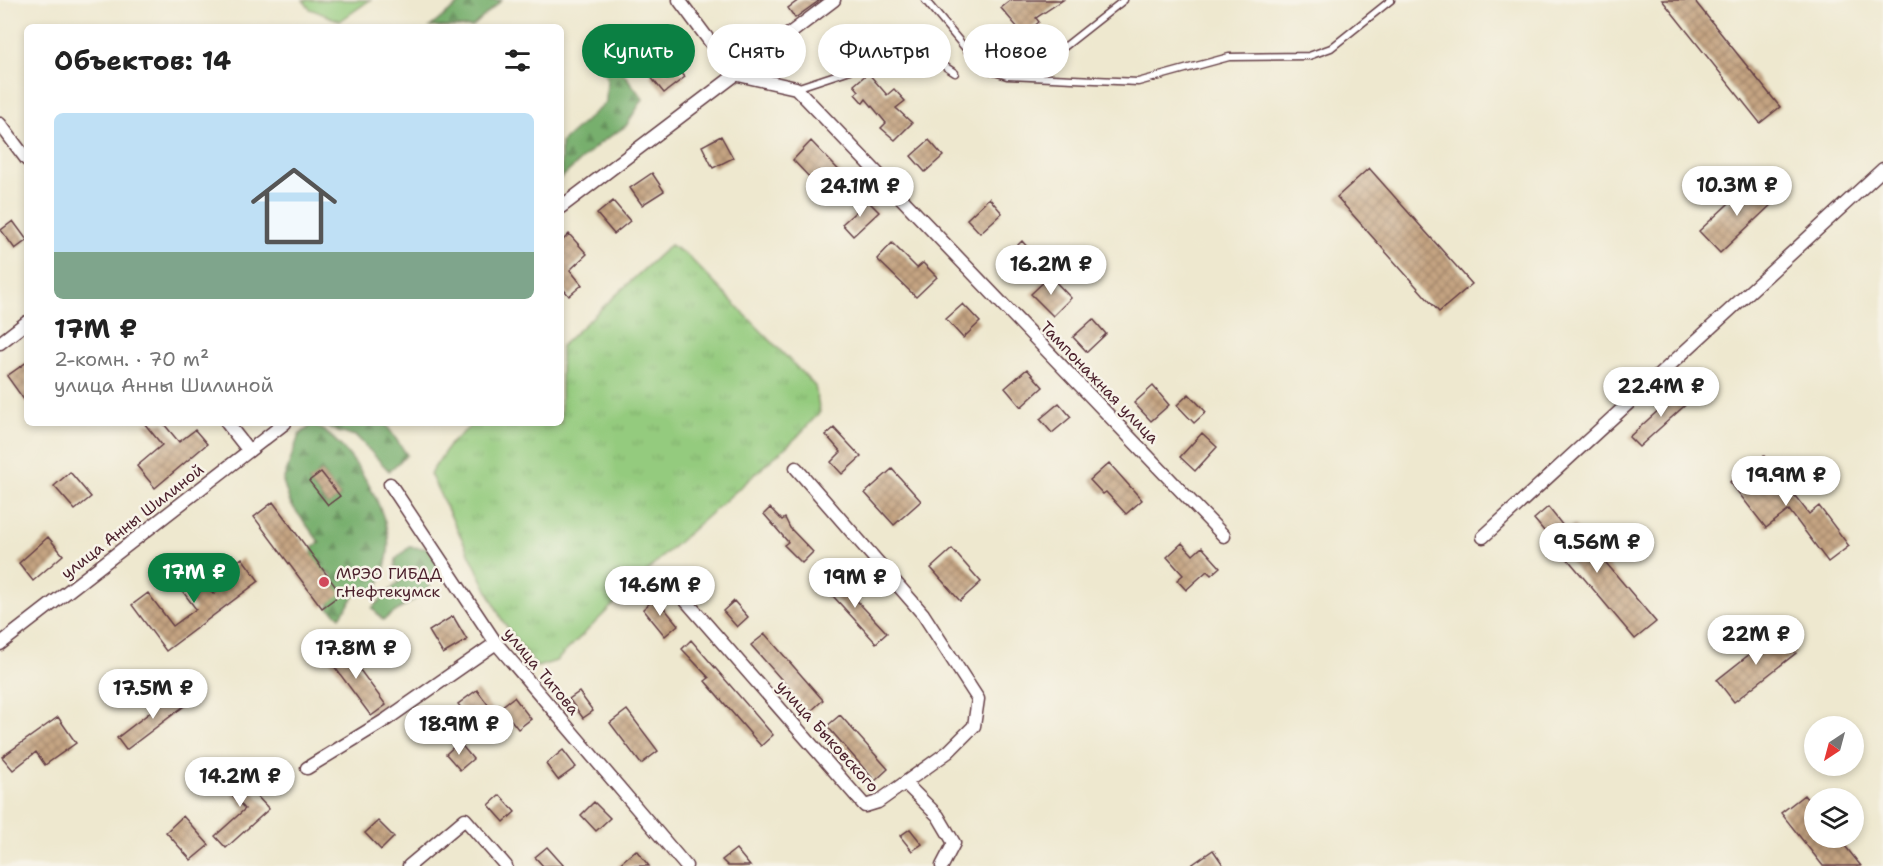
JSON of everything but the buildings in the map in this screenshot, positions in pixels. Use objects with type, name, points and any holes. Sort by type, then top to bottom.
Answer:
[{"type":"street","points":[[679,0],[707,38]]},
{"type":"street","points":[[802,24],[834,0]]},
{"type":"street","points":[[564,205],[729,78]]},
{"type":"street","points":[[752,78],[796,88]]},
{"type":"street","name":"Тампонажная улица","points":[[796,88],[1224,536]]},
{"type":"street","points":[[0,124],[24,156]]},
{"type":"street","points":[[1484,537],[1883,169]]},
{"type":"street","points":[[0,343],[24,324]]},
{"type":"street","points":[[229,426],[249,451]]},
{"type":"street","name":"улица Анны Шилиной","points":[[0,644],[281,426]]},
{"type":"street","points":[[796,468],[923,614],[978,699],[974,726],[948,752],[906,784]]},
{"type":"street","name":"улица Титова","points":[[390,484],[496,643],[686,866]]},
{"type":"street","name":"улица Быковского","points":[[666,578],[865,806],[878,802],[906,784],[938,816],[954,843],[942,866]]},
{"type":"street","points":[[307,768],[387,718],[496,643]]},
{"type":"street","points":[[409,866],[465,819],[506,866]]},
{"type":"lane","points":[[925,0],[963,45]]},
{"type":"lane","points":[[1069,44],[1124,0]]},
{"type":"lane","points":[[1051,78],[1138,82],[1229,57],[1309,56],[1331,48],[1391,0]]},
{"type":"lane","points":[[796,88],[917,48],[956,73]]},
{"type":"green space","points":[[303,0],[370,0],[340,21],[310,9]]},
{"type":"green space","points":[[464,0],[502,0],[475,24],[434,24]]},
{"type":"green space","points":[[607,78],[627,78],[643,99],[626,126],[600,143],[564,175],[564,140],[606,102]]},
{"type":"green space","points":[[670,245],[687,255],[815,386],[820,412],[797,437],[665,554],[556,661],[537,667],[502,620],[430,474],[450,444],[471,426],[564,426],[564,343]]},
{"type":"green space","points":[[310,426],[316,426],[326,432],[349,455],[369,485],[383,515],[388,546],[381,578],[375,592],[360,588],[340,617],[329,608],[332,575],[312,564],[313,546],[320,543],[290,503],[283,481],[299,435]],"holes":[[[321,472],[340,496],[328,505],[309,482]]]},
{"type":"green space","points":[[326,426],[387,426],[407,455],[389,471],[356,436],[338,432]]},
{"type":"green space","points":[[409,547],[438,549],[443,560],[434,574],[428,591],[383,620],[372,608],[407,574],[395,567],[396,559]]},
{"type":"place","name":"МРЭО ГИБДД г.Нефтекумск","points":[[324,582]]}]
